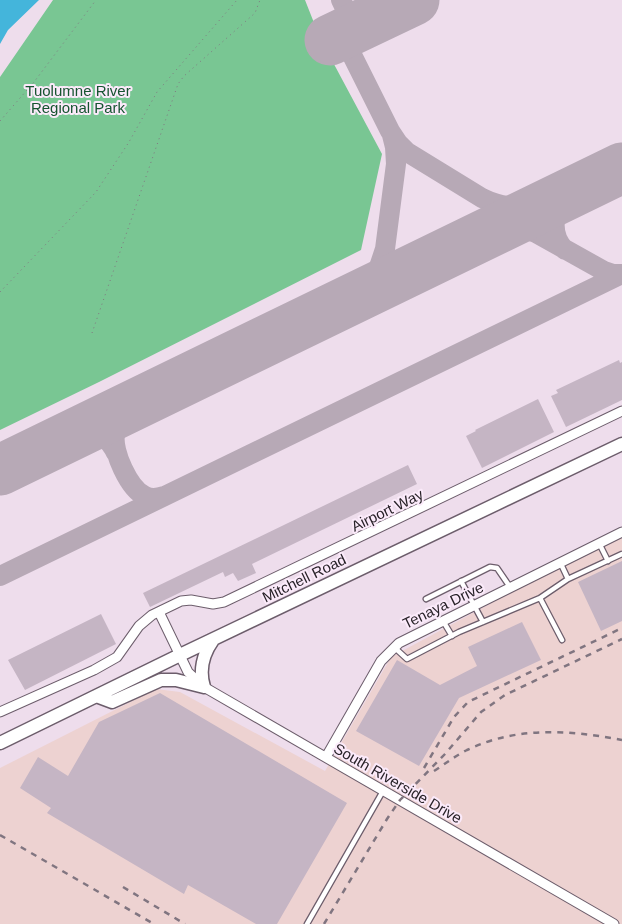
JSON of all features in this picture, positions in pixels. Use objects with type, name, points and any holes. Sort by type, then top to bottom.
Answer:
[{"type":"main road","name":"Mitchell Road","points":[[0,744],[180,655],[622,444]]},
{"type":"main road","points":[[96,696],[112,702],[161,680],[176,680],[204,687],[202,667],[212,640]]},
{"type":"street","name":"Airport Way","points":[[0,712],[117,658],[139,626],[159,612],[182,601],[191,600],[214,604],[224,602],[622,411]]},
{"type":"street","name":"Tenaya Drive","points":[[326,757],[382,660],[407,637],[622,532]]},
{"type":"street","points":[[159,612],[180,655]]},
{"type":"street","name":"South Riverside Drive","points":[[180,655],[190,674],[204,687],[614,924]]},
{"type":"lane","points":[[599,543],[608,561]]},
{"type":"lane","points":[[394,647],[407,659],[452,636],[540,598],[568,579],[622,554]]},
{"type":"lane","points":[[560,562],[568,579]]},
{"type":"lane","points":[[426,599],[490,566],[497,568],[510,587]]},
{"type":"lane","points":[[461,582],[483,622]]},
{"type":"lane","points":[[540,598],[562,640]]},
{"type":"lane","points":[[442,620],[452,636]]},
{"type":"lane","points":[[307,924],[384,790]]},
{"type":"path","points":[[0,121],[34,82],[96,0]]},
{"type":"path","points":[[0,292],[96,192],[124,150],[157,92],[237,0]]},
{"type":"path","points":[[92,332],[178,84],[184,76],[255,13],[260,0]]},
{"type":"shaded area","points":[[622,533],[622,924],[0,924],[0,768],[156,689],[180,692],[325,771],[391,657]]},
{"type":"green space","name":"Tuolumne River Regional Park","points":[[53,0],[305,0],[320,38],[382,154],[361,250],[0,430],[0,77]]},
{"type":"water","points":[[0,0],[39,0],[8,30],[0,44]]},
{"type":"building","points":[[619,360],[620,363],[622,362],[622,400],[566,427],[551,396],[558,393],[556,390]]},
{"type":"building","points":[[538,399],[554,432],[482,468],[466,436]]},
{"type":"building","points":[[408,465],[417,484],[252,564],[256,573],[238,581],[233,573],[225,577],[223,572],[150,607],[143,593]]},
{"type":"building","points":[[622,561],[622,621],[601,631],[578,582]]},
{"type":"building","points":[[101,614],[116,644],[25,690],[8,660]]},
{"type":"building","points":[[522,622],[541,660],[459,698],[419,766],[356,731],[397,660],[440,685],[477,666],[468,647]]},
{"type":"building","points":[[160,693],[347,803],[277,924],[256,924],[188,885],[184,894],[47,813],[51,808],[20,788],[38,757],[68,776],[99,722]]},
{"type":"taxiway","points":[[341,0],[355,29]]},
{"type":"taxiway","points":[[342,35],[390,131],[407,152],[490,202],[516,207],[551,203]]},
{"type":"taxiway","points":[[346,302],[371,279],[379,267],[385,249],[396,164],[392,135]]},
{"type":"taxiway","points":[[565,250],[556,235],[555,219],[561,204],[573,192]]},
{"type":"taxiway","points":[[486,234],[511,228],[523,229],[536,233],[604,271],[622,274]]},
{"type":"taxiway","points":[[0,576],[622,274]]},
{"type":"taxiway","points":[[134,405],[121,418],[117,426],[115,435],[116,450],[123,469],[139,492],[150,498],[164,496]]},
{"type":"taxiway","points":[[75,433],[88,432],[100,435],[109,442],[116,453]]},
{"type":"runway","points":[[330,40],[414,0]]},
{"type":"runway","points":[[0,470],[622,168]]},
{"type":"railway","points":[[424,768],[454,717],[468,702],[622,628]]},
{"type":"railway","points":[[324,924],[400,800],[445,754],[481,712],[505,695],[622,639]]},
{"type":"railway","points":[[434,771],[467,750],[505,737],[543,732],[563,732],[622,740]]},
{"type":"railway","points":[[0,835],[154,924]]},
{"type":"railway","points":[[123,887],[185,924]]}]
